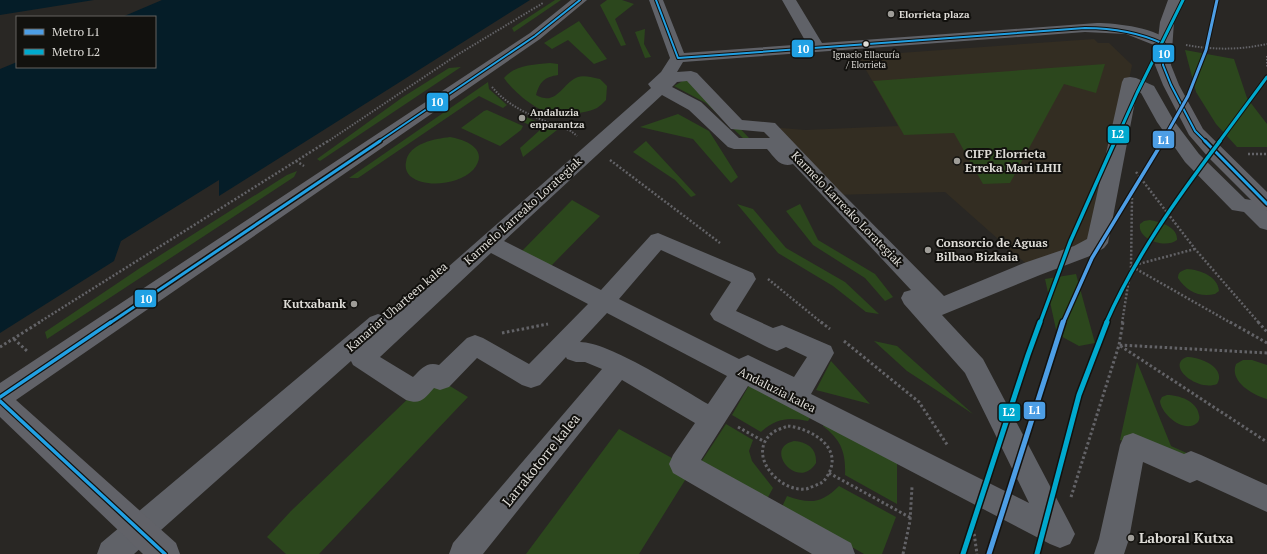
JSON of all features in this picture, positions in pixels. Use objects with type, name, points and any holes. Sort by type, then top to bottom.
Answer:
[{"type":"main road","points":[[0,397],[535,36],[580,0]]},
{"type":"main road","points":[[1175,0],[1168,22],[1172,44],[1163,66],[1171,84],[1195,131],[1267,204]]},
{"type":"main road","points":[[0,401],[165,554]]},
{"type":"street","points":[[656,0],[678,58],[816,46],[1119,27],[1168,22]]},
{"type":"street","points":[[789,0],[816,46]]},
{"type":"street","points":[[1119,27],[1140,32],[1172,44]]},
{"type":"street","name":"Kanariar Uharteen kalea","points":[[112,554],[428,281],[572,154],[667,75],[678,58]]},
{"type":"street","name":"Karmelo Larreako Lorategiak","points":[[743,372],[748,365],[800,391],[822,353],[782,334],[777,341],[722,314],[745,279],[658,240],[604,302],[531,378],[475,345],[440,380],[433,373],[415,392],[362,358],[570,169],[674,77],[691,76],[737,125],[769,127],[832,195],[941,307],[1032,269],[1082,251],[1097,243],[1130,82],[1148,90],[1166,122],[1192,158],[1233,200],[1239,205],[1250,206],[1267,223]]},
{"type":"street","points":[[663,89],[695,106],[734,143],[772,144],[974,366],[1060,534]]},
{"type":"street","name":"Andaluzia kalea","points":[[494,245],[1060,534]]},
{"type":"street","points":[[576,352],[587,352],[619,366],[708,417]]},
{"type":"street","name":"Larrakotorre kalea","points":[[464,554],[619,366]]},
{"type":"street","points":[[743,372],[683,464],[840,554]]},
{"type":"street","points":[[1109,554],[1114,539],[1133,445],[1190,470],[1191,464],[1267,499]]},
{"type":"path","points":[[0,347],[325,143],[457,56],[546,1]]},
{"type":"path","points":[[1172,44],[1198,48],[1229,49],[1256,47],[1267,44]]},
{"type":"path","points":[[1267,56],[1267,68]]},
{"type":"path","points":[[484,69],[492,72],[491,82],[493,89],[514,106],[532,116],[571,131],[582,140]]},
{"type":"path","points":[[1132,174],[1132,167],[1195,249],[1267,332]]},
{"type":"path","points":[[1060,534],[1119,345],[1131,266],[1132,197]]},
{"type":"path","points":[[1131,266],[1195,249]]},
{"type":"path","points":[[1131,266],[1267,343]]},
{"type":"path","points":[[14,338],[32,356]]},
{"type":"path","points":[[1119,345],[1267,353]]},
{"type":"path","points":[[1119,345],[1267,442]]},
{"type":"path","points":[[737,426],[764,442]]},
{"type":"path","points":[[788,426],[799,427],[810,431],[820,437],[827,446],[831,456],[832,467],[829,473],[821,484],[811,488],[799,489],[787,486],[768,472],[762,452],[764,442],[770,434],[778,429],[788,426]]},
{"type":"path","points":[[829,473],[911,518],[903,554]]},
{"type":"shaded area","name":"CIFP Elorrieta Erreka Mari LHII","points":[[1094,39],[1098,43],[1109,43],[1132,65],[1097,243],[1032,269],[945,192],[832,195],[769,127],[805,130],[898,126],[858,56]]},
{"type":"green space","points":[[555,0],[561,0],[514,32],[512,28]]},
{"type":"green space","points":[[607,0],[622,0],[634,4],[615,19],[626,45],[621,46],[600,5]]},
{"type":"green space","points":[[579,21],[607,59],[594,64],[568,40],[552,49],[544,43]]},
{"type":"green space","points":[[645,29],[644,44],[651,57],[645,58],[635,32]]},
{"type":"green space","points":[[1185,50],[1234,59],[1247,98],[1267,124],[1267,147],[1237,147],[1216,124],[1196,92]]},
{"type":"green space","points":[[550,63],[558,64],[558,75],[544,80],[539,86],[536,95],[543,98],[549,98],[559,93],[572,80],[580,76],[586,76],[600,79],[607,86],[606,100],[597,108],[586,112],[568,114],[551,113],[531,104],[513,89],[504,78],[509,73],[520,68]]},
{"type":"green space","points":[[1105,64],[1096,93],[1064,84],[1010,183],[983,184],[954,133],[904,135],[873,81]]},
{"type":"green space","points":[[461,67],[320,161],[317,159],[403,97],[449,68]]},
{"type":"green space","points":[[691,76],[749,138],[745,140],[706,103],[674,86]]},
{"type":"green space","points":[[488,82],[489,89],[507,105],[503,108],[479,96],[358,178],[349,178]]},
{"type":"green space","points":[[487,110],[523,126],[521,130],[500,146],[461,128]]},
{"type":"green space","points":[[678,114],[709,131],[738,177],[731,183],[693,139],[640,127]]},
{"type":"green space","points":[[526,117],[557,130],[523,157],[520,148],[540,130],[519,120]]},
{"type":"green space","points":[[450,137],[469,143],[478,152],[478,163],[473,170],[460,179],[433,184],[425,183],[410,176],[406,168],[406,164],[408,156],[412,150],[424,143]]},
{"type":"green space","points":[[646,141],[696,195],[691,197],[675,180],[633,152]]},
{"type":"green space","points":[[297,171],[294,177],[47,339],[45,332],[140,268],[287,175]]},
{"type":"green space","points":[[572,200],[600,216],[549,268],[521,252]]},
{"type":"green space","points":[[737,204],[753,209],[786,248],[845,282],[879,314],[866,312],[833,286],[778,253]]},
{"type":"green space","points":[[800,204],[818,240],[875,274],[893,297],[885,301],[865,278],[813,245],[786,211]]},
{"type":"green space","points":[[1150,220],[1172,228],[1177,235],[1177,240],[1166,244],[1147,238],[1140,230],[1140,224],[1144,221]]},
{"type":"green space","points":[[1187,269],[1203,272],[1208,275],[1215,281],[1219,291],[1215,294],[1204,295],[1189,290],[1178,278],[1180,272]]},
{"type":"green space","points":[[1076,274],[1095,343],[1079,346],[1057,334],[1045,279]]},
{"type":"green space","points":[[874,341],[897,346],[973,414],[907,371]]},
{"type":"green space","points":[[1187,357],[1204,361],[1215,368],[1219,378],[1217,384],[1201,384],[1186,376],[1180,366],[1181,361]]},
{"type":"green space","points":[[1243,360],[1252,360],[1267,365],[1267,399],[1249,391],[1239,381],[1236,376],[1236,364]]},
{"type":"green space","points":[[831,361],[870,404],[816,390]]},
{"type":"green space","points":[[1137,362],[1171,446],[1267,489],[1120,440]]},
{"type":"green space","points":[[440,380],[468,397],[319,554],[286,554],[267,537],[291,511],[415,392]]},
{"type":"green space","points":[[751,382],[813,413],[808,421],[789,419],[777,421],[761,432],[732,415]]},
{"type":"green space","points":[[1167,395],[1177,396],[1187,400],[1195,406],[1199,415],[1197,423],[1192,426],[1186,426],[1169,417],[1161,406],[1160,401],[1162,397]]},
{"type":"green space","points":[[826,418],[897,455],[897,504],[845,475],[845,460],[841,447],[834,436],[823,426]]},
{"type":"green space","points":[[726,424],[753,440],[749,451],[752,461],[773,488],[767,499],[701,462]]},
{"type":"green space","points":[[619,429],[692,469],[639,554],[526,554]]},
{"type":"green space","points":[[794,441],[811,447],[815,454],[816,463],[809,471],[800,473],[793,471],[786,466],[782,459],[781,451],[785,445]]},
{"type":"green space","points":[[839,486],[896,517],[882,554],[864,554],[782,507],[787,496],[802,500],[815,501],[827,496]]},
{"type":"water","points":[[0,0],[94,0],[0,15]]},
{"type":"water","points":[[162,0],[530,0],[219,196],[219,180],[121,241],[114,261],[0,333],[0,69],[16,62],[16,68],[156,68],[156,16],[124,16]]},
{"type":"metro line","name":"L2","points":[[963,554],[1028,355],[1070,242],[1137,93],[1183,0]]},
{"type":"metro line","name":"L1","points":[[989,554],[1065,316],[1092,258],[1172,126],[1188,96],[1206,50],[1217,0]]},
{"type":"metro line","name":"L2","points":[[1037,554],[1061,458],[1079,395],[1115,303],[1148,243],[1206,159],[1267,77]]},
{"type":"transit line","name":"10","points":[[0,397],[535,36],[580,0]]},
{"type":"transit line","name":"10","points":[[656,0],[678,58],[1085,28],[1126,30],[1144,35],[1164,44],[1163,65],[1171,85],[1195,131],[1267,204]]},
{"type":"transit line","name":"10","points":[[0,401],[165,554]]},
{"type":"place","name":"Elorrieta plaza","points":[[891,14]]},
{"type":"place","name":"Ignacio Ellacuría / Elorrieta","points":[[866,44]]},
{"type":"place","name":"Andaluzia enparantza","points":[[522,118]]},
{"type":"place","name":"CIFP Elorrieta Erreka Mari LHII","points":[[957,161]]},
{"type":"place","name":"Consorcio de Aguas Bilbao Bizkaia","points":[[928,250]]},
{"type":"place","name":"Kutxabank","points":[[354,304]]},
{"type":"place","name":"Laboral Kutxa","points":[[1131,538]]}]
